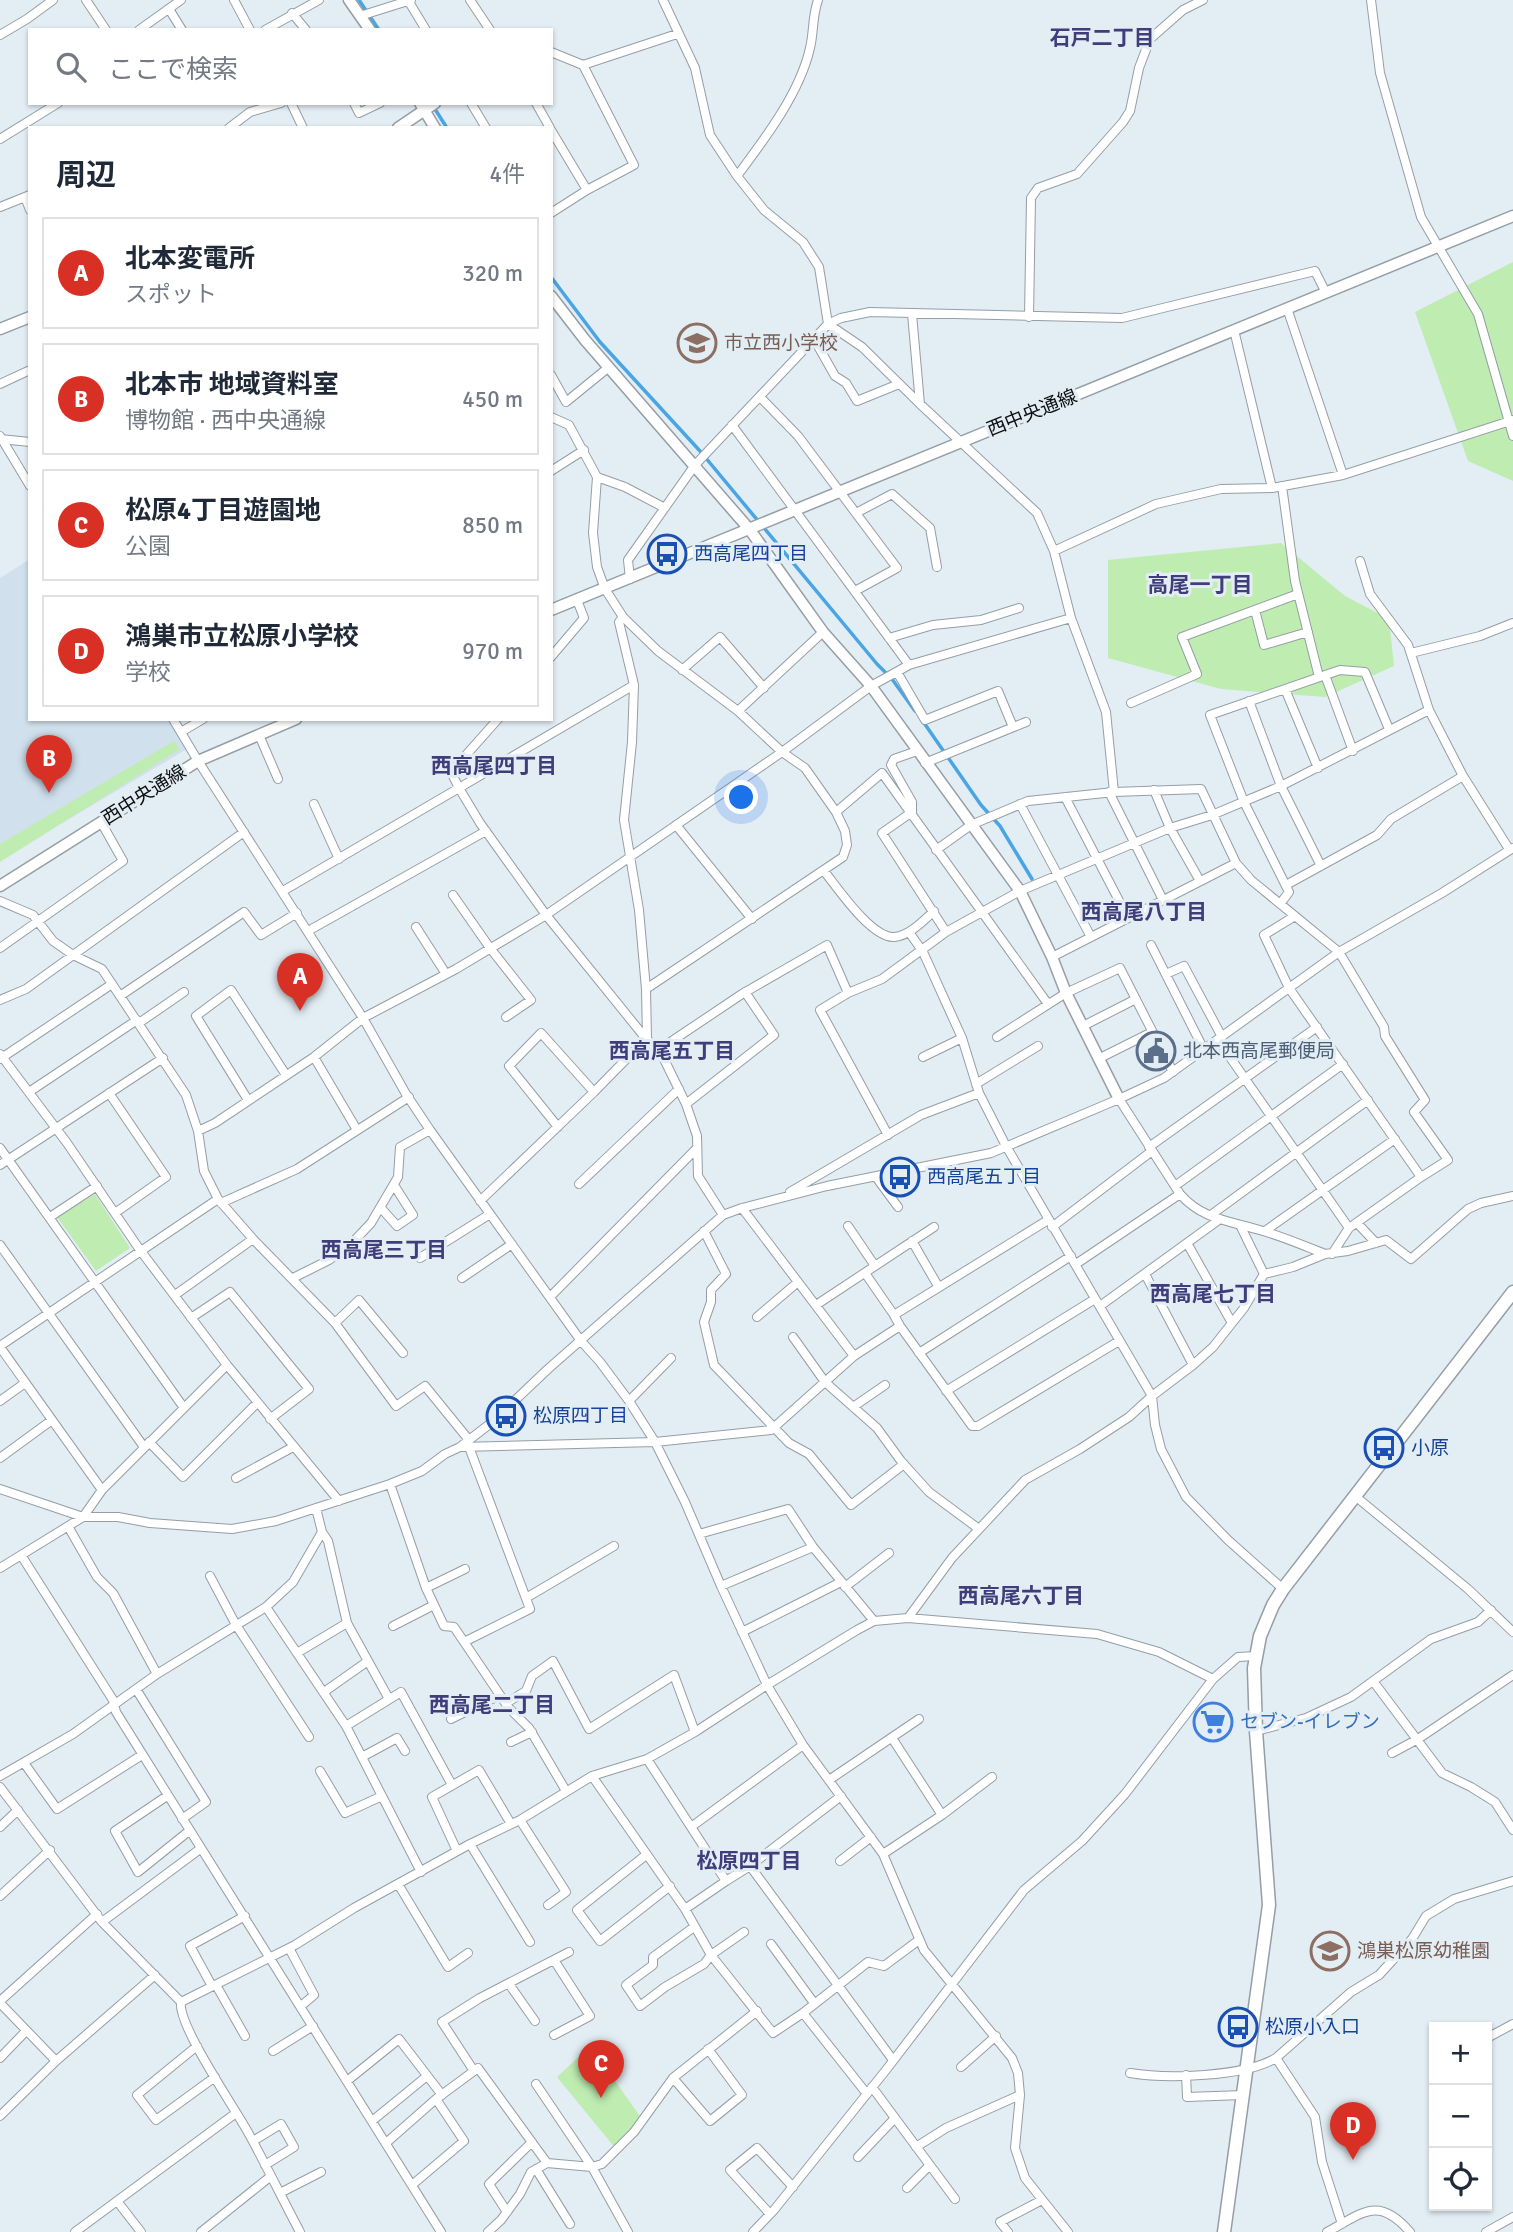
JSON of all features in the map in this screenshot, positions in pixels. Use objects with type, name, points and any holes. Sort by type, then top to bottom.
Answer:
[{"type":"main road","points":[[1224,2232],[1269,1905],[1255,1731],[1254,1668],[1260,1636],[1283,1589],[1513,1292]]},
{"type":"street","points":[[0,35],[53,0]]},
{"type":"street","points":[[86,0],[105,28]]},
{"type":"street","points":[[142,28],[181,0]]},
{"type":"street","points":[[234,0],[249,28]]},
{"type":"street","points":[[268,28],[319,0]]},
{"type":"street","points":[[349,0],[369,28]]},
{"type":"street","points":[[370,0],[377,10]]},
{"type":"street","points":[[470,0],[489,28]]},
{"type":"street","points":[[663,0],[695,68],[710,135],[764,211],[803,242],[819,267],[828,324],[862,347],[919,404],[1037,513],[1054,551],[1071,618],[1106,712],[1112,792],[1163,900]]},
{"type":"street","points":[[737,176],[777,122],[803,68],[811,47],[812,15],[818,0]]},
{"type":"street","points":[[1029,317],[1031,198],[1038,188],[1077,174],[1123,122],[1129,111],[1139,68],[1150,39],[1183,10],[1203,0]]},
{"type":"street","points":[[1371,0],[1380,73],[1420,216],[1478,314],[1511,420],[1513,436]]},
{"type":"street","points":[[360,16],[410,1],[425,28]]},
{"type":"street","points":[[169,9],[181,28]]},
{"type":"street","points":[[292,13],[304,28]]},
{"type":"street","points":[[27,19],[32,28]]},
{"type":"street","points":[[553,53],[583,65],[677,34]]},
{"type":"street","points":[[553,212],[634,165],[583,65]]},
{"type":"street","points":[[0,139],[55,105]]},
{"type":"street","points":[[232,126],[250,112],[274,105]]},
{"type":"street","points":[[292,105],[302,126]]},
{"type":"street","points":[[355,105],[359,113],[376,105]]},
{"type":"street","points":[[472,105],[484,126]]},
{"type":"street","points":[[537,105],[549,126]]},
{"type":"street","points":[[400,126],[422,107],[434,126]]},
{"type":"street","points":[[553,132],[587,190]]},
{"type":"street","points":[[0,206],[27,196]]},
{"type":"street","name":"西中央通線","points":[[553,609],[1513,216]]},
{"type":"street","points":[[630,579],[628,560],[695,465],[828,324],[841,318],[870,312],[1122,318],[1315,271],[1326,293]]},
{"type":"street","points":[[553,298],[750,530],[823,632],[871,686],[1020,891],[1066,993],[1119,1099],[1192,1208],[1328,1254]]},
{"type":"street","points":[[1287,308],[1343,475]]},
{"type":"street","points":[[912,314],[919,404]]},
{"type":"street","points":[[0,329],[28,318]]},
{"type":"street","points":[[1234,330],[1272,488]]},
{"type":"street","points":[[814,339],[835,376],[846,383],[857,401],[899,384]]},
{"type":"street","points":[[553,379],[566,402],[609,367]]},
{"type":"street","points":[[0,384],[28,371]]},
{"type":"street","points":[[761,398],[798,436],[897,568],[855,591]]},
{"type":"street","points":[[553,419],[569,425],[597,477],[593,533],[597,567],[604,589],[623,617],[658,651],[738,711],[782,752],[805,768],[836,812],[845,831],[847,845],[842,857],[646,989]]},
{"type":"street","points":[[1054,551],[1156,504],[1221,489],[1272,488],[1343,475],[1511,420]]},
{"type":"street","points":[[732,425],[909,665]]},
{"type":"street","points":[[0,438],[28,442]]},
{"type":"street","points":[[0,438],[28,483]]},
{"type":"street","points":[[553,470],[584,450]]},
{"type":"street","points":[[597,477],[625,487],[665,508]]},
{"type":"street","points":[[1282,486],[1298,594],[1308,632],[1322,676],[1353,751]]},
{"type":"street","points":[[856,513],[892,494],[930,528],[937,567]]},
{"type":"street","points":[[0,1489],[83,1517],[118,1517],[150,1524],[232,1529],[276,1521],[339,1502],[422,1471],[445,1454],[466,1445],[723,1216],[779,1198],[991,1153],[1119,1099],[1172,1072],[1339,952],[1442,893],[1511,848],[1464,776],[1429,710],[1408,645],[1370,594],[1360,561]]},
{"type":"street","points":[[1131,703],[1197,674],[1182,637],[1298,594]]},
{"type":"street","points":[[553,655],[584,618],[577,600]]},
{"type":"street","points":[[889,638],[933,625],[981,620],[1019,608]]},
{"type":"street","points":[[1255,610],[1264,645],[1308,632]]},
{"type":"street","points":[[481,1201],[594,1093],[647,1038],[639,910],[624,820],[632,742],[634,685],[619,622],[623,617]]},
{"type":"street","points":[[198,1131],[215,1123],[314,1057],[363,1018],[446,974],[546,915],[782,752],[871,686],[909,665],[1071,618]]},
{"type":"street","points":[[1411,653],[1480,636],[1513,623]]},
{"type":"street","points":[[738,711],[823,632]]},
{"type":"street","points":[[681,670],[720,637],[764,688]]},
{"type":"street","points":[[1280,904],[1289,892],[1244,802],[1210,715],[1340,670],[1366,672],[1389,729]]},
{"type":"street","points":[[897,672],[925,720],[998,691],[1013,727]]},
{"type":"street","points":[[283,891],[634,685]]},
{"type":"street","points":[[1285,689],[1318,768]]},
{"type":"street","points":[[1249,701],[1281,786],[1321,866]]},
{"type":"street","points":[[888,1135],[820,1010],[848,993],[883,979],[923,952],[946,932],[1020,891],[1170,828],[1212,815],[1281,786],[1429,710]]},
{"type":"street","points":[[174,721],[363,1018],[430,1130],[581,1341],[629,1401],[655,1442],[767,1685],[803,1745],[883,1854],[919,1940],[1012,2058],[1018,2073],[1020,2095],[1015,2148],[1025,2178],[1068,2232]]},
{"type":"street","points":[[181,732],[200,721]]},
{"type":"street","name":"西中央通線","points":[[0,886],[198,761],[291,721]]},
{"type":"street","points":[[496,721],[451,772],[458,788],[546,915],[662,1055],[686,1104],[697,1136],[698,1176],[723,1216]]},
{"type":"street","points":[[925,763],[1026,722]]},
{"type":"street","points":[[259,735],[278,779]]},
{"type":"street","points":[[917,751],[894,759],[891,765],[914,807],[910,813],[882,833],[946,932]]},
{"type":"street","points":[[836,812],[882,773],[1048,1004]]},
{"type":"street","points":[[1286,885],[1377,835],[1391,819],[1464,776]]},
{"type":"street","points":[[936,850],[971,825],[1028,801],[1112,792],[1200,789],[1236,863],[1251,880],[1339,952],[1384,1027],[1385,1036],[1425,1100],[1414,1112],[1448,1160],[1354,1226],[1328,1254]]},
{"type":"street","points":[[1154,790],[1170,828],[1200,881]]},
{"type":"street","points":[[1065,797],[1128,918]]},
{"type":"street","points":[[314,804],[339,859]]},
{"type":"street","points":[[1020,804],[1091,937]]},
{"type":"street","points":[[0,948],[123,861],[101,822]]},
{"type":"street","points":[[676,825],[752,919]]},
{"type":"street","points":[[308,931],[486,831]]},
{"type":"street","points":[[0,1000],[26,989],[244,832]]},
{"type":"street","points":[[1052,957],[1236,863]]},
{"type":"street","points":[[824,871],[867,923],[885,936],[894,937],[909,932],[934,911]]},
{"type":"street","points":[[453,895],[489,948],[531,1000],[506,1017]]},
{"type":"street","points":[[0,901],[33,915],[53,941],[73,955],[102,969],[186,1095],[198,1131],[204,1171],[219,1201],[253,1240],[335,1323],[396,1406],[425,1386],[466,1445],[530,1609],[464,1642]]},
{"type":"street","points":[[120,996],[244,912],[261,934],[297,913]]},
{"type":"street","points":[[1295,916],[1264,934],[1289,988],[1421,1177]]},
{"type":"street","points":[[416,928],[446,974]]},
{"type":"street","points":[[909,932],[923,952],[962,1038],[978,1089],[1006,1146],[1152,1396],[1161,1448],[1186,1497],[1228,1540],[1283,1589]]},
{"type":"street","points":[[657,1051],[746,992],[827,945],[848,993]]},
{"type":"street","points":[[1151,945],[1204,1049]]},
{"type":"street","points":[[1166,974],[1184,966],[1220,1038],[1272,1116],[1324,1190],[1354,1226],[1376,1243]]},
{"type":"street","points":[[997,1037],[1066,993],[1120,968],[1172,1072]]},
{"type":"street","points":[[112,984],[1,1057],[56,1128],[140,1250],[191,1318],[339,1502]]},
{"type":"street","points":[[248,1100],[196,1016],[231,990],[286,1075]]},
{"type":"street","points":[[29,1092],[184,992]]},
{"type":"street","points":[[686,1104],[774,1035],[746,992]]},
{"type":"street","points":[[1083,1027],[1136,999]]},
{"type":"street","points":[[894,1315],[938,1286],[1050,1223],[1317,1027]]},
{"type":"street","points":[[558,1127],[509,1066],[541,1032],[594,1093]]},
{"type":"street","points":[[1098,1059],[1152,1032]]},
{"type":"street","points":[[923,1057],[962,1038]]},
{"type":"street","points":[[779,1198],[921,1115],[978,1089],[1038,1046]]},
{"type":"street","points":[[314,1057],[358,1130]]},
{"type":"street","points":[[0,1165],[163,1058]]},
{"type":"street","points":[[919,1353],[1073,1260],[1178,1190],[1343,1064]]},
{"type":"street","points":[[579,1184],[679,1089]]},
{"type":"street","points":[[109,1093],[166,1177],[116,1213]]},
{"type":"street","points":[[102,1490],[0,1346],[140,1250],[219,1201],[297,1169],[409,1097]]},
{"type":"street","points":[[946,1391],[1145,1274],[1368,1100]]},
{"type":"street","points":[[292,1278],[329,1261],[355,1241],[372,1223],[398,1177],[400,1147],[430,1130]]},
{"type":"street","points":[[1265,1231],[1395,1139]]},
{"type":"street","points":[[550,1297],[697,1148]]},
{"type":"street","points":[[0,1149],[184,1408]]},
{"type":"street","points":[[876,1177],[898,1207]]},
{"type":"street","points":[[381,1208],[397,1226],[413,1215],[394,1185]]},
{"type":"street","points":[[50,1217],[97,1186]]},
{"type":"street","points":[[908,1618],[952,1558],[1025,1480],[1129,1417],[1193,1365],[1213,1347],[1244,1308],[1264,1274],[1386,1240],[1411,1259],[1468,1209],[1481,1203],[1513,1196]]},
{"type":"street","points":[[742,1208],[855,1356]]},
{"type":"street","points":[[419,1258],[490,1213]]},
{"type":"street","points":[[1241,1225],[1264,1274]]},
{"type":"street","points":[[848,1226],[875,1266]]},
{"type":"street","points":[[816,1305],[934,1227]]},
{"type":"street","points":[[705,1231],[726,1274],[711,1290],[711,1302],[704,1322],[714,1365],[789,1443],[809,1454],[851,1505],[904,1464]]},
{"type":"street","points":[[175,1295],[253,1240]]},
{"type":"street","points":[[912,1241],[938,1286]]},
{"type":"street","points":[[1187,1243],[1232,1323]]},
{"type":"street","points":[[462,1278],[512,1244]]},
{"type":"street","points":[[0,1245],[147,1444],[183,1477],[257,1403]]},
{"type":"street","points":[[865,1273],[969,1423],[978,1426],[1119,1341]]},
{"type":"street","points":[[1145,1274],[1193,1365]]},
{"type":"street","points":[[757,1317],[798,1282]]},
{"type":"street","points":[[191,1318],[230,1292],[309,1389],[270,1419]]},
{"type":"street","points":[[335,1323],[359,1300],[403,1353]]},
{"type":"street","points":[[466,1445],[655,1442],[771,1430],[855,1356],[900,1326]]},
{"type":"street","points":[[793,1337],[825,1382],[877,1428],[929,1492],[979,1529]]},
{"type":"street","points":[[629,1401],[671,1358]]},
{"type":"street","points":[[0,1568],[83,1517],[102,1490],[227,1365]]},
{"type":"street","points":[[0,1401],[25,1383]]},
{"type":"street","points":[[853,1407],[885,1385]]},
{"type":"street","points":[[0,1458],[52,1420]]},
{"type":"street","points":[[236,1478],[293,1447]]},
{"type":"street","points":[[390,1484],[426,1588],[444,1626],[454,1627],[500,1695],[531,1732],[566,1791]]},
{"type":"street","points":[[1355,1496],[1491,1610],[1513,1632]]},
{"type":"street","points":[[316,1508],[322,1532],[328,1541],[347,1623],[389,1699]]},
{"type":"street","points":[[699,1534],[788,1509],[813,1547],[874,1621]]},
{"type":"street","points":[[69,1528],[97,1577],[113,1593],[157,1674]]},
{"type":"street","points":[[0,1776],[73,1734],[157,1674],[266,1607],[293,1582],[322,1532]]},
{"type":"street","points":[[526,1598],[614,1546]]},
{"type":"street","points":[[721,1586],[813,1547]]},
{"type":"street","points":[[742,1632],[843,1585],[889,1553]]},
{"type":"street","points":[[21,1555],[113,1700],[116,1712],[167,1796],[271,1957],[441,2232]]},
{"type":"street","points":[[426,1588],[465,1569]]},
{"type":"street","points":[[210,1576],[236,1625],[309,1737]]},
{"type":"street","points":[[393,1626],[434,1605]]},
{"type":"street","points":[[266,1607],[346,1726],[421,1872]]},
{"type":"street","points":[[1255,1731],[1306,1718],[1351,1697],[1431,1639],[1478,1622],[1491,1610]]},
{"type":"street","points":[[181,2002],[289,1948],[470,1843],[520,1820],[592,1776],[647,1759],[874,1621],[908,1618],[1097,1634],[1159,1652],[1213,1679]]},
{"type":"street","points":[[297,1653],[347,1623]]},
{"type":"street","points":[[753,2232],[793,2187],[1024,1890],[1082,1841],[1125,1794],[1213,1679],[1238,1657],[1256,1656]]},
{"type":"street","points":[[324,1692],[368,1661]]},
{"type":"street","points":[[506,1703],[526,1691],[532,1676],[553,1661],[589,1729],[674,1675],[695,1732]]},
{"type":"street","points":[[1392,1753],[1418,1739],[1513,1675]]},
{"type":"street","points":[[1373,1681],[1441,1773],[1495,1801],[1513,1830]]},
{"type":"street","points":[[136,1689],[206,1802],[182,1819]]},
{"type":"street","points":[[346,1726],[401,1692],[452,1785]]},
{"type":"street","points":[[451,1719],[500,1695]]},
{"type":"street","points":[[830,1780],[919,1719]]},
{"type":"street","points":[[511,1742],[531,1732]]},
{"type":"street","points":[[362,1757],[397,1738],[405,1751]]},
{"type":"street","points":[[892,1738],[942,1815]]},
{"type":"street","points":[[691,1827],[803,1745]]},
{"type":"street","points":[[24,1763],[57,1809],[142,1755]]},
{"type":"street","points":[[647,1759],[726,1881]]},
{"type":"street","points":[[457,1851],[432,1797],[479,1770],[511,1824]]},
{"type":"street","points":[[320,1771],[345,1812],[382,1796]]},
{"type":"street","points":[[592,1776],[670,1886],[711,1955],[773,2033],[868,1962],[884,1966],[919,1940]]},
{"type":"street","points":[[883,1854],[942,1815],[992,1777]]},
{"type":"street","points":[[0,1787],[99,1918],[181,2002],[182,2015],[197,2046],[253,2141],[300,2232]]},
{"type":"street","points":[[167,1796],[115,1831],[138,1872],[189,1831]]},
{"type":"street","points":[[685,1909],[750,1866],[841,1796]]},
{"type":"street","points":[[0,1827],[19,1810]]},
{"type":"street","points":[[520,1820],[566,1892],[548,1905]]},
{"type":"street","points":[[841,1861],[871,1837]]},
{"type":"street","points":[[470,1843],[530,1942]]},
{"type":"street","points":[[56,2061],[0,2002],[99,1918],[200,1849]]},
{"type":"street","points":[[0,1896],[50,1850]]},
{"type":"street","points":[[646,1855],[577,1910],[600,1941],[670,1886]]},
{"type":"street","points":[[750,1866],[893,2060]]},
{"type":"street","points":[[1130,2073],[1150,2076],[1186,2075],[1262,2066],[1276,2058],[1351,1992],[1379,1975],[1412,1940],[1426,1916],[1454,1899],[1513,1881]]},
{"type":"street","points":[[398,1884],[448,1967],[468,1953]]},
{"type":"street","points":[[245,1916],[190,1946],[245,2036]]},
{"type":"street","points":[[694,1927],[653,1957],[653,1965],[626,1985],[640,2006],[665,1987],[704,1964],[711,1955],[744,1932]]},
{"type":"street","points":[[771,1944],[814,2003]]},
{"type":"street","points":[[289,1948],[314,1995],[301,2006]]},
{"type":"street","points":[[474,2071],[442,2022],[569,1952]]},
{"type":"street","points":[[554,1960],[590,2016],[554,2035]]},
{"type":"street","points":[[0,2116],[56,2061],[155,1975]]},
{"type":"street","points":[[509,1984],[536,2021]]},
{"type":"street","points":[[488,2232],[507,2212],[531,2172],[536,2169],[547,2163],[592,2167],[602,2164],[634,2132],[673,2078],[757,2011]]},
{"type":"street","points":[[803,2013],[895,2118],[955,2199]]},
{"type":"street","points":[[1492,2035],[1513,2024]]},
{"type":"street","points":[[273,2052],[313,2026]]},
{"type":"street","points":[[0,2058],[26,2031]]},
{"type":"street","points":[[961,2067],[996,2036]]},
{"type":"street","points":[[347,2081],[399,2039],[427,2076],[464,2141],[412,2185]]},
{"type":"street","points":[[197,2046],[137,2095],[156,2120],[215,2077]]},
{"type":"street","points":[[673,2078],[710,2121],[743,2095],[708,2049]]},
{"type":"street","points":[[1276,2058],[1315,2117],[1322,2162],[1342,2224]]},
{"type":"street","points":[[386,2143],[439,2097],[478,2068],[547,2163]]},
{"type":"street","points":[[1186,2075],[1187,2097],[1243,2095]]},
{"type":"street","points":[[372,2122],[427,2076]]},
{"type":"street","points":[[536,2084],[592,2167],[628,2232]]},
{"type":"street","points":[[916,2147],[946,2128],[1020,2095]]},
{"type":"street","points":[[75,2232],[236,2113]]},
{"type":"street","points":[[859,2157],[895,2118]]},
{"type":"street","points":[[253,2141],[281,2124],[294,2147],[265,2165]]},
{"type":"street","points":[[507,2212],[489,2184],[532,2142]]},
{"type":"street","points":[[770,2214],[730,2170],[757,2148],[793,2187]]},
{"type":"street","points":[[906,2188],[930,2165]]},
{"type":"street","points":[[536,2169],[570,2224]]},
{"type":"street","points":[[280,2193],[321,2172]]},
{"type":"street","points":[[201,2232],[271,2176]]},
{"type":"street","points":[[1008,2232],[1000,2222],[1042,2200]]},
{"type":"street","points":[[117,2201],[141,2232]]},
{"type":"street","points":[[1327,2232],[1376,2209],[1396,2216],[1410,2232]]},
{"type":"street","points":[[1486,2232],[1513,2217]]},
{"type":"shaded area","points":[[28,560],[28,721],[168,721],[187,749],[0,860],[0,578]]},
{"type":"green space","points":[[1513,262],[1513,481],[1468,461],[1415,312]]},
{"type":"green space","points":[[1281,543],[1345,596],[1389,619],[1394,666],[1325,697],[1221,689],[1108,658],[1108,560]]},
{"type":"green space","points":[[174,741],[180,749],[0,862],[0,844]]},
{"type":"green space","points":[[95,1194],[130,1248],[96,1271],[57,1217]]},
{"type":"green space","points":[[590,2046],[642,2119],[616,2149],[557,2077]]},
{"type":"waterway","points":[[359,0],[378,28]]},
{"type":"waterway","points":[[433,106],[446,126]]},
{"type":"waterway","points":[[553,280],[600,342],[700,451],[892,679],[915,711]]},
{"type":"waterway","points":[[922,720],[981,805],[1000,826],[1032,879]]},
{"type":"place","name":"市立西小学校","points":[[697,343]]},
{"type":"place","name":"西高尾四丁目","points":[[667,554]]},
{"type":"place","name":"北本市 地域資料室","points":[[49,793]]},
{"type":"place","name":"北本変電所","points":[[300,1011]]},
{"type":"place","name":"北本西高尾郵便局","points":[[1156,1051]]},
{"type":"place","name":"西高尾五丁目","points":[[900,1177]]},
{"type":"place","name":"松原四丁目","points":[[506,1416]]},
{"type":"place","name":"小原","points":[[1384,1448]]},
{"type":"place","name":"セブン-イレブン","points":[[1213,1722]]},
{"type":"place","name":"鴻巣松原幼稚園","points":[[1330,1951]]},
{"type":"place","name":"松原小入口","points":[[1238,2027]]},
{"type":"place","name":"松原4丁目遊園地","points":[[601,2098]]},
{"type":"place","name":"鴻巣市立松原小学校","points":[[1353,2160]]},
{"type":"district","name":"石戸二丁目","points":[[1102,38]]},
{"type":"district","name":"高尾一丁目","points":[[1200,585]]},
{"type":"district","name":"西高尾四丁目","points":[[494,766]]},
{"type":"district","name":"西高尾八丁目","points":[[1144,912]]},
{"type":"district","name":"西高尾五丁目","points":[[672,1051]]},
{"type":"district","name":"西高尾三丁目","points":[[384,1250]]},
{"type":"district","name":"西高尾七丁目","points":[[1213,1294]]},
{"type":"district","name":"西高尾六丁目","points":[[1021,1596]]},
{"type":"district","name":"西高尾二丁目","points":[[492,1705]]},
{"type":"district","name":"松原四丁目","points":[[749,1861]]}]
